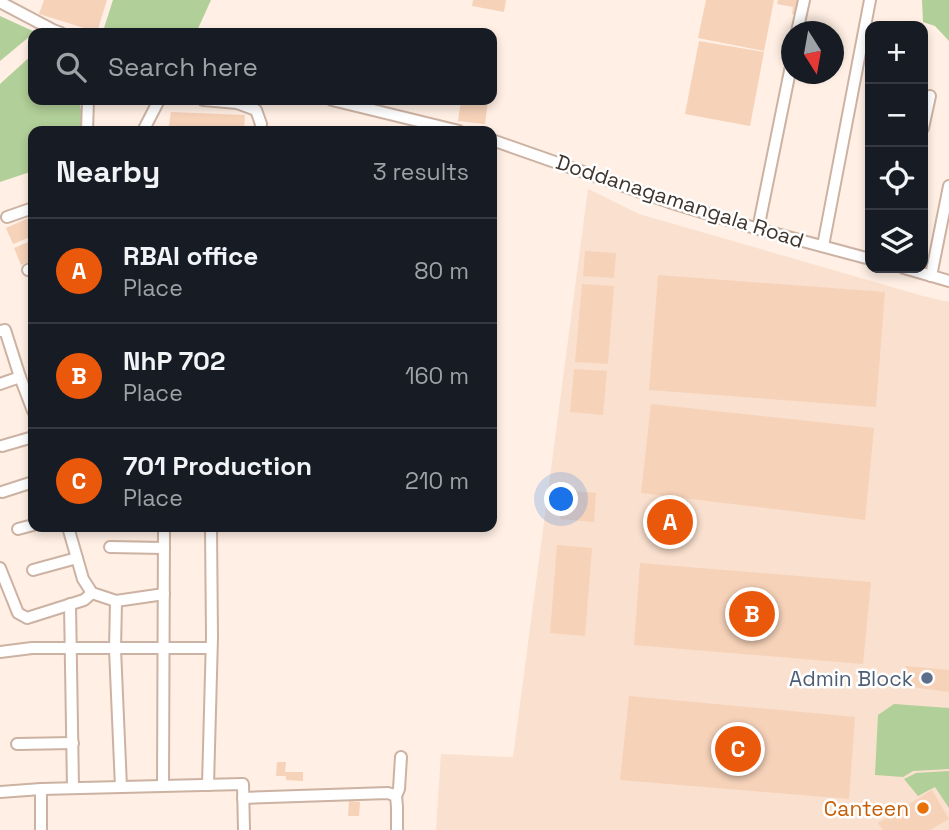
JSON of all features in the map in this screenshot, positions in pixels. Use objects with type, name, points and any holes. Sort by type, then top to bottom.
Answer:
[{"type":"street","points":[[799,21],[804,0]]},
{"type":"street","points":[[823,246],[870,0]]},
{"type":"street","points":[[0,2],[49,28]]},
{"type":"street","points":[[758,229],[787,84]]},
{"type":"street","points":[[928,105],[930,96]]},
{"type":"street","points":[[87,126],[88,105]]},
{"type":"street","points":[[146,126],[156,105]]},
{"type":"street","points":[[258,105],[261,126]]},
{"type":"street","points":[[352,105],[439,126]]},
{"type":"street","name":"Doddanagamangala Road","points":[[497,142],[669,202],[865,258]]},
{"type":"street","points":[[931,276],[949,186]]},
{"type":"street","points":[[7,217],[28,210]]},
{"type":"street","points":[[921,273],[949,281]]},
{"type":"street","points":[[0,331],[5,330],[28,398]]},
{"type":"street","points":[[0,384],[20,377]]},
{"type":"street","points":[[2,446],[28,438]]},
{"type":"street","points":[[2,492],[28,484]]},
{"type":"street","points":[[18,529],[28,526]]},
{"type":"street","points":[[69,532],[83,579],[92,593],[116,601],[164,594]]},
{"type":"street","points":[[163,785],[164,532]]},
{"type":"street","points":[[208,785],[211,532]]},
{"type":"street","points":[[110,547],[164,548]]},
{"type":"street","points":[[33,570],[77,558]]},
{"type":"street","points":[[0,568],[6,598],[18,613],[27,618],[84,600],[92,593]]},
{"type":"street","points":[[116,601],[121,787]]},
{"type":"street","points":[[70,604],[73,788]]},
{"type":"street","points":[[0,652],[32,648],[211,648]]},
{"type":"street","points":[[17,744],[73,743]]},
{"type":"street","points":[[397,830],[396,796],[401,757]]},
{"type":"street","points":[[0,792],[243,784],[244,830]]},
{"type":"street","points":[[41,789],[41,830]]},
{"type":"street","points":[[243,798],[388,793],[396,796]]},
{"type":"shaded area","points":[[588,189],[639,214],[949,302],[949,830],[436,830],[441,754],[513,757]]},
{"type":"green space","points":[[113,0],[211,0],[198,28],[104,28]]},
{"type":"green space","points":[[922,0],[949,0],[949,41],[935,26],[923,21]]},
{"type":"green space","points":[[0,16],[28,29],[28,38],[0,61]]},
{"type":"green space","points":[[28,59],[28,105],[80,105],[83,121],[82,126],[28,126],[28,173],[0,182],[0,84]]},
{"type":"green space","points":[[894,704],[949,708],[949,769],[913,771],[903,777],[875,775],[878,715]]},
{"type":"green space","points":[[949,771],[949,808],[935,787],[918,796],[904,779],[916,773]]},
{"type":"building","points":[[44,0],[107,0],[98,28],[84,28],[39,14]]},
{"type":"building","points":[[473,0],[506,0],[504,12],[472,6]]},
{"type":"building","points":[[706,0],[774,0],[764,51],[698,38]]},
{"type":"building","points":[[778,0],[802,0],[799,15],[792,14],[793,7],[777,4]]},
{"type":"building","points":[[699,41],[764,52],[750,126],[685,114]]},
{"type":"building","points":[[460,105],[487,105],[485,124],[458,121]]},
{"type":"building","points":[[171,112],[245,115],[244,126],[169,126]]},
{"type":"building","points":[[28,218],[28,238],[13,244],[6,228]]},
{"type":"building","points":[[28,242],[28,262],[21,265],[14,248]]},
{"type":"building","points":[[585,251],[616,253],[614,278],[583,276]]},
{"type":"building","points":[[658,275],[885,292],[876,407],[649,390]]},
{"type":"building","points":[[582,284],[614,286],[608,364],[575,362]]},
{"type":"building","points":[[574,369],[607,371],[603,415],[570,412]]},
{"type":"building","points":[[651,404],[874,428],[865,520],[641,493]]},
{"type":"building","points":[[563,490],[596,493],[594,522],[560,519]]},
{"type":"building","points":[[646,511],[696,516],[694,535],[644,528]]},
{"type":"building","points":[[557,545],[592,548],[585,636],[550,633]]},
{"type":"building","points":[[640,563],[871,582],[863,664],[634,645]]},
{"type":"building","name":"Admin Block","points":[[906,666],[949,670],[949,692],[904,686]]},
{"type":"building","points":[[629,696],[855,717],[849,799],[620,780]]},
{"type":"building","points":[[277,762],[286,762],[285,772],[303,772],[303,781],[286,780],[286,776],[276,776]]},
{"type":"building","name":"Canteen","points":[[932,790],[949,819],[930,830],[883,830],[878,823]]},
{"type":"building","points":[[349,801],[360,802],[359,816],[348,816]]},
{"type":"place","name":"RBAI office","points":[[670,522]]},
{"type":"place","name":"NhP 702","points":[[752,614]]},
{"type":"place","name":"Admin Block","points":[[927,678]]},
{"type":"place","name":"701 Production","points":[[738,749]]},
{"type":"place","name":"Canteen","points":[[923,808]]}]
